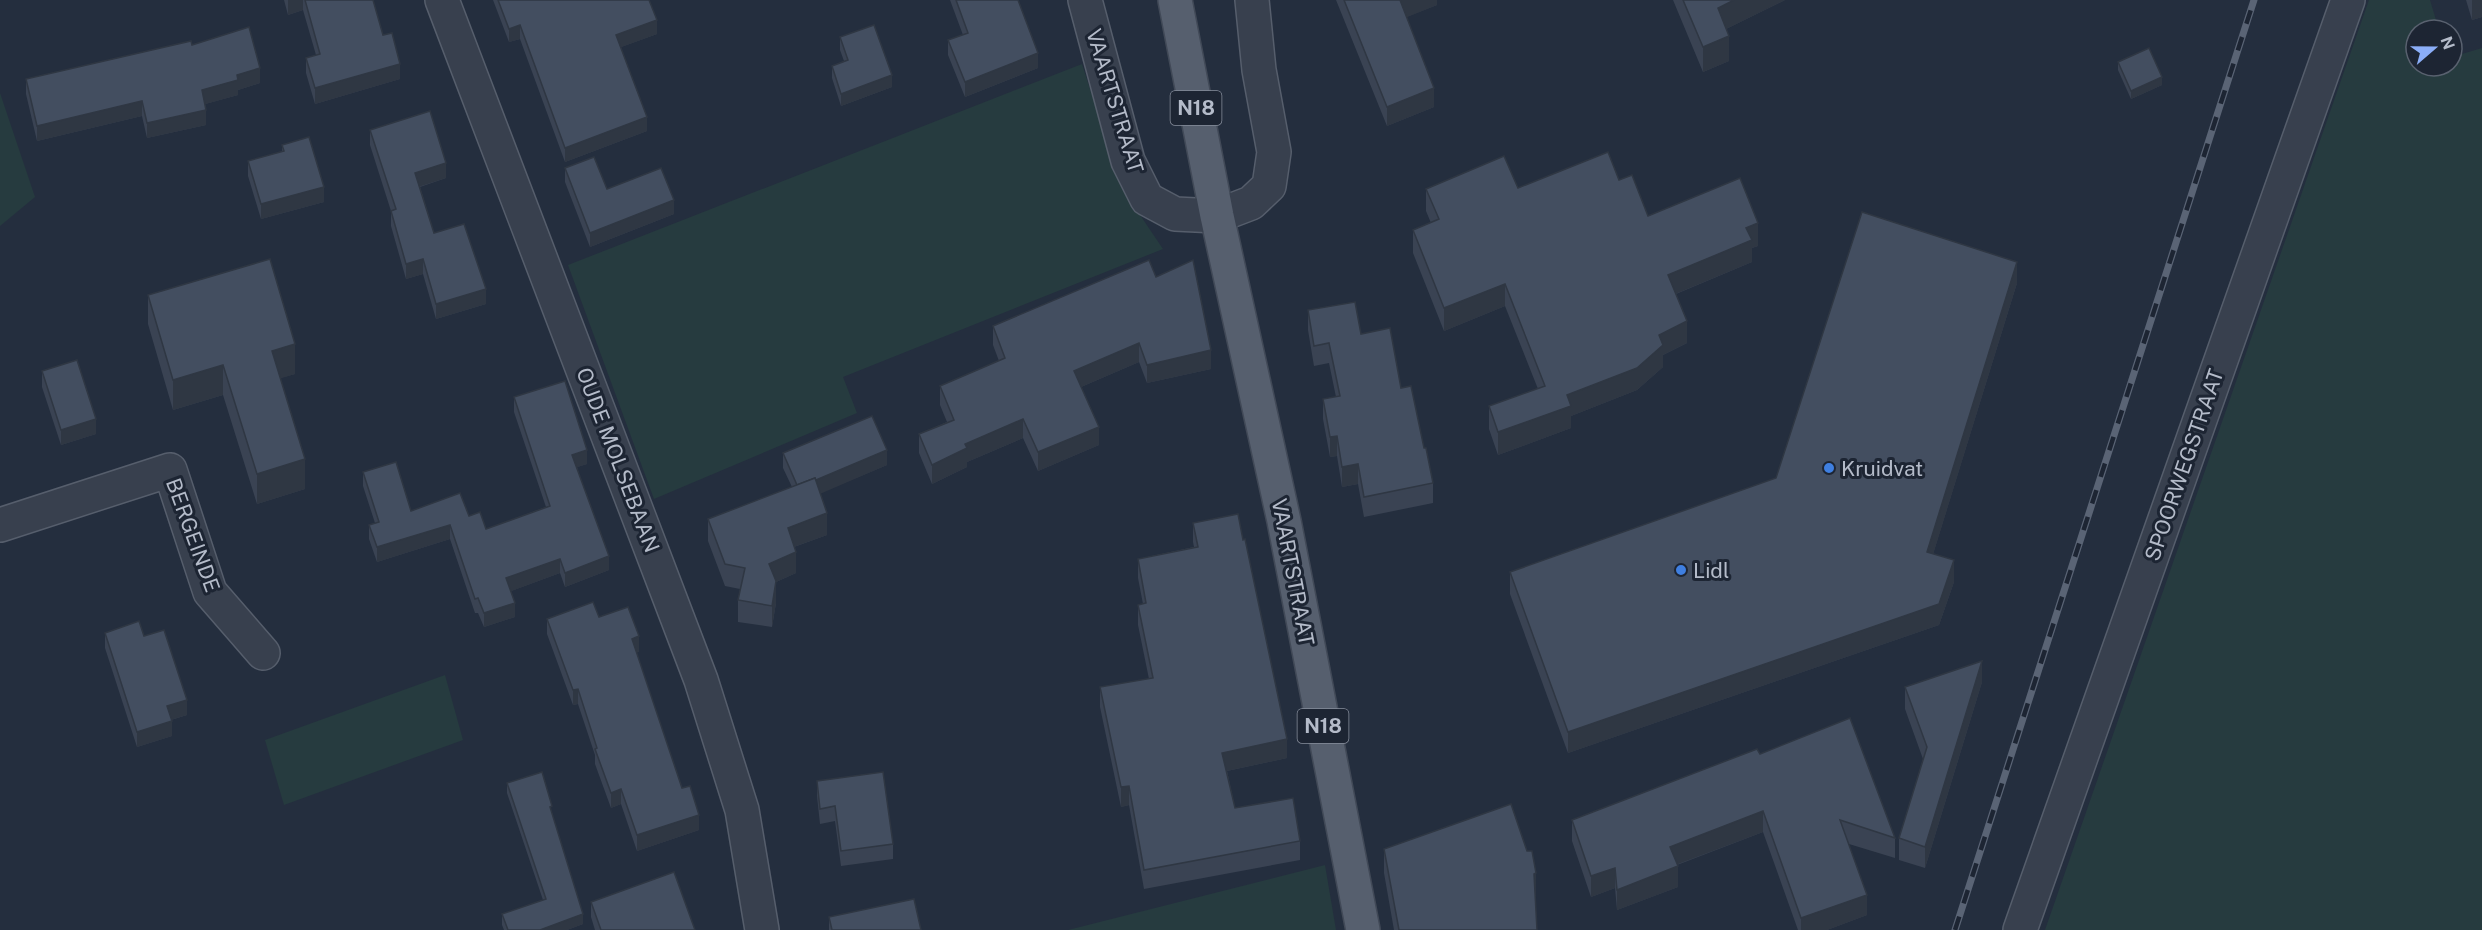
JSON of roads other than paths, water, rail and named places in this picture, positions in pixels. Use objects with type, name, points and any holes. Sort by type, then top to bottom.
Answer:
[{"type":"main road","name":"VAARTSTRAAT","points":[[1175,0],[1218,216],[1284,521],[1363,930]]},
{"type":"street","name":"OUDE MOLSEBAAN","points":[[442,0],[701,680],[742,810],[762,930]]},
{"type":"street","name":"VAARTSTRAAT","points":[[1085,0],[1128,161],[1147,199],[1175,214],[1218,216],[1251,202],[1269,186],[1274,152],[1259,70],[1252,0]]},
{"type":"street","name":"SPOORWEGSTRAAT","points":[[2020,930],[2348,0]]},
{"type":"street","name":"BERGEINDE","points":[[0,525],[170,470],[210,592],[263,652]]},
{"type":"railway","points":[[1955,930],[2254,0]]},
{"type":"place","name":"Kruidvat","points":[[1829,468]]},
{"type":"place","name":"Lidl","points":[[1681,570]]}]
